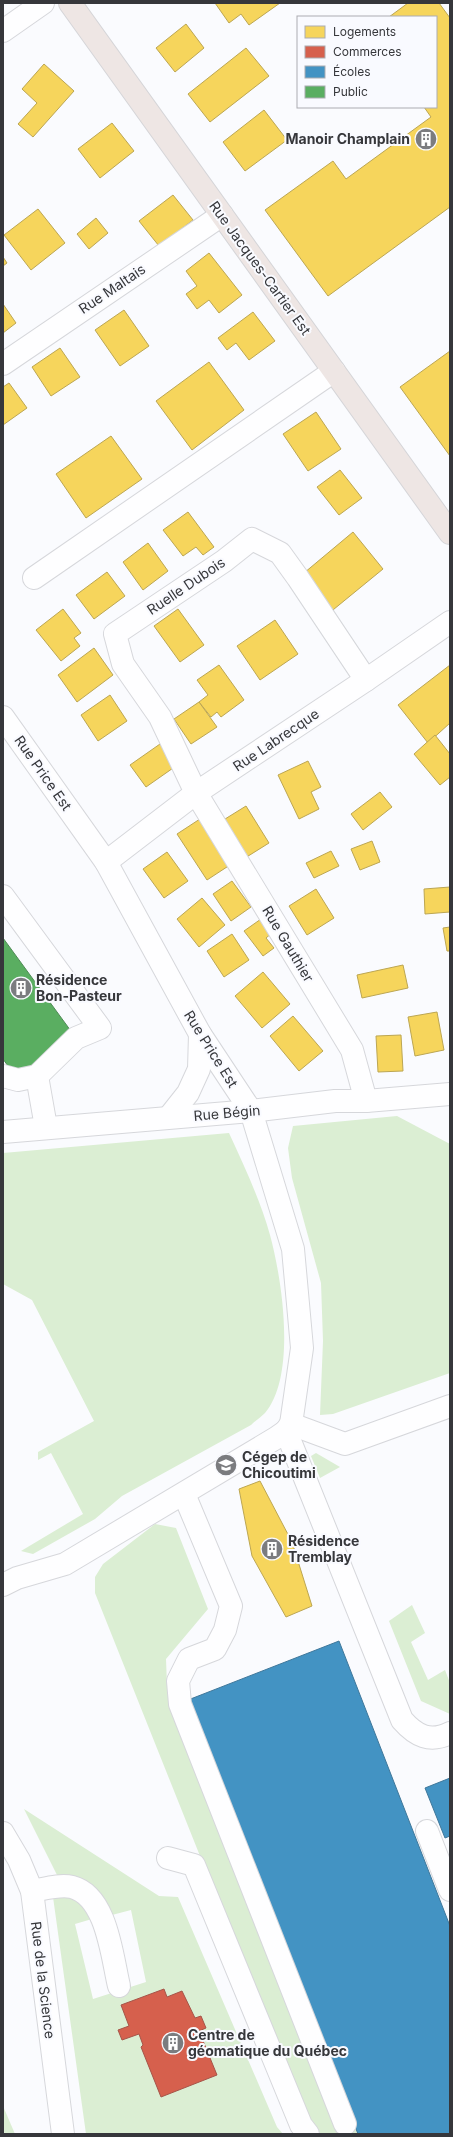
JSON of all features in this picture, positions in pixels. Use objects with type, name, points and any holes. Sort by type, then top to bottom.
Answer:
[{"type":"main road","name":"Rue Jacques-Cartier Est","points":[[70,3],[450,533]]},
{"type":"street","points":[[3,31],[43,3]]},
{"type":"street","name":"Rue Maltais","points":[[3,364],[222,215]]},
{"type":"street","points":[[34,578],[334,370]]},
{"type":"street","name":"Ruelle Dubois","points":[[196,793],[160,717],[123,664],[115,634],[224,561],[252,539],[280,553],[366,680]]},
{"type":"street","name":"Rue Labrecque","points":[[106,862],[196,793],[366,680],[450,622]]},
{"type":"street","name":"Rue Price Est","points":[[3,717],[106,862],[200,1034],[250,1111],[293,1249],[302,1348],[288,1427]]},
{"type":"street","name":"Rue Gauthier","points":[[196,793],[352,1050],[366,1101]]},
{"type":"street","points":[[3,896],[100,1028],[76,1038],[37,1076],[18,1080],[3,1076]]},
{"type":"street","points":[[169,1117],[188,1093],[199,1069],[200,1034]]},
{"type":"street","points":[[37,1076],[46,1127]]},
{"type":"street","name":"Rue Bégin","points":[[3,1132],[46,1127],[250,1111],[335,1101],[366,1101],[450,1094]]},
{"type":"street","points":[[3,1585],[17,1578],[65,1564],[184,1494],[288,1427],[345,1444],[450,1406]]},
{"type":"street","points":[[288,1427],[297,1456],[402,1720],[412,1732],[425,1737],[440,1738],[450,1733]]},
{"type":"street","points":[[184,1494],[231,1606],[225,1630],[215,1649],[189,1660],[178,1681],[180,1704],[345,2124]]},
{"type":"street","points":[[427,1832],[450,1890]]},
{"type":"street","name":"Rue de la Science","points":[[3,1833],[19,1860],[32,1891],[63,2134]]},
{"type":"street","points":[[168,1858],[194,1865],[301,2126],[308,2134]]},
{"type":"street","points":[[32,1891],[71,1887],[81,1891],[91,1899],[98,1909],[104,1924],[119,1986]]},
{"type":"green space","points":[[397,1116],[450,1144],[450,1373],[333,1414],[320,1415],[323,1341],[321,1283],[292,1178],[288,1148],[293,1126]]},
{"type":"green space","points":[[229,1133],[261,1209],[270,1235],[279,1276],[284,1326],[284,1352],[281,1375],[275,1396],[265,1413],[251,1425],[122,1496],[95,1519],[33,1554],[21,1551],[83,1514],[51,1453],[38,1460],[38,1452],[94,1421],[32,1300],[3,1284],[3,1153]]},
{"type":"green space","points":[[316,1453],[340,1467],[320,1478],[311,1456]]},
{"type":"green space","points":[[155,1524],[176,1528],[208,1609],[166,1659],[167,1685],[341,2133],[355,2128],[358,2134],[321,2134],[301,2109],[95,1593],[95,1577],[103,1564]]},
{"type":"green space","points":[[412,1605],[425,1633],[411,1642],[428,1680],[445,1670],[450,1683],[450,1714],[421,1701],[389,1621]]},
{"type":"green space","points":[[24,1809],[159,1896],[178,1897],[277,2127],[283,2134],[86,2134],[53,1897],[66,1894],[80,1898],[92,1919],[75,1924],[93,1999],[146,1982],[131,1910],[112,1915],[102,1898],[96,1892],[83,1884],[57,1875]]},
{"type":"green space","points":[[3,2106],[15,2134],[3,2134]]},
{"type":"building: Logements","points":[[215,3],[280,3],[249,25],[241,14],[229,23]]},
{"type":"building: Logements","name":"Manoir Champlain","points":[[408,3],[439,3],[450,18],[450,207],[328,296],[265,210],[333,161],[346,179],[431,117],[425,108],[437,108],[437,16],[390,16]]},
{"type":"building: Logements","points":[[186,24],[204,48],[175,72],[156,48]]},
{"type":"building: Logements","points":[[246,48],[269,76],[210,122],[188,94]]},
{"type":"building: Logements","points":[[44,64],[74,91],[33,137],[18,124],[37,103],[22,89]]},
{"type":"building: Logements","points":[[264,110],[287,140],[245,171],[223,142]]},
{"type":"building: Logements","points":[[112,123],[134,151],[100,178],[78,149]]},
{"type":"building: Logements","points":[[173,195],[193,220],[159,246],[139,221]]},
{"type":"building: Logements","points":[[38,209],[65,243],[31,270],[4,235]]},
{"type":"building: Logements","points":[[96,218],[108,233],[89,249],[77,234]]},
{"type":"building: Logements","points":[[209,253],[242,295],[219,313],[209,300],[197,309],[186,294],[197,286],[186,271]]},
{"type":"building: Logements","points":[[3,257],[7,263],[3,266]]},
{"type":"building: Logements","points":[[3,304],[16,323],[3,333]]},
{"type":"building: Logements","points":[[124,310],[149,346],[120,366],[95,330]]},
{"type":"building: Logements","points":[[253,312],[275,341],[249,360],[236,343],[227,350],[218,338]]},
{"type":"building: Logements","points":[[60,348],[80,377],[51,396],[32,367]]},
{"type":"building: Logements","points":[[450,351],[450,456],[400,387]]},
{"type":"building: Logements","points":[[209,362],[244,410],[192,450],[156,401]]},
{"type":"building: Logements","points":[[9,383],[27,408],[3,425],[3,387]]},
{"type":"building: Logements","points":[[316,412],[341,449],[308,471],[283,434]]},
{"type":"building: Logements","points":[[111,436],[142,479],[86,518],[56,474]]},
{"type":"building: Logements","points":[[340,470],[362,498],[339,515],[317,487]]},
{"type":"building: Logements","points":[[188,512],[214,547],[203,555],[196,547],[183,556],[163,530]]},
{"type":"building: Logements","points":[[353,532],[383,569],[328,614],[298,578]]},
{"type":"building: Logements","points":[[148,543],[168,571],[143,590],[123,562]]},
{"type":"building: Logements","points":[[107,572],[125,596],[94,619],[76,595]]},
{"type":"building: Logements","points":[[63,609],[81,633],[74,638],[80,646],[61,661],[36,630]]},
{"type":"building: Logements","points":[[178,609],[204,645],[180,662],[154,626]]},
{"type":"building: Logements","points":[[275,620],[298,654],[260,680],[237,646]]},
{"type":"building: Logements","points":[[94,648],[113,675],[77,702],[58,675]]},
{"type":"building: Logements","points":[[219,665],[244,700],[221,717],[217,712],[211,717],[199,702],[208,695],[197,680]]},
{"type":"building: Logements","points":[[450,665],[450,723],[428,743],[398,705]]},
{"type":"building: Logements","points":[[110,695],[127,721],[98,741],[81,715]]},
{"type":"building: Logements","points":[[199,702],[217,727],[191,744],[174,719]]},
{"type":"building: Logements","points":[[435,735],[450,754],[450,777],[440,785],[414,754]]},
{"type":"building: Logements","points":[[160,744],[176,766],[146,787],[130,765]]},
{"type":"building: Logements","points":[[308,761],[321,787],[311,792],[319,809],[299,819],[278,775]]},
{"type":"building: Logements","points":[[380,792],[392,807],[363,830],[351,814]]},
{"type":"building: Logements","points":[[246,806],[269,843],[245,858],[217,824]]},
{"type":"building: Logements","points":[[203,817],[233,863],[207,880],[177,834]]},
{"type":"building: Logements","points":[[372,841],[380,862],[360,870],[351,849]]},
{"type":"building: Logements","points":[[331,851],[339,866],[314,878],[306,863]]},
{"type":"building: Logements","points":[[167,852],[188,881],[164,898],[143,869]]},
{"type":"building: Logements","points":[[232,881],[251,907],[231,921],[213,894]]},
{"type":"building: Logements","points":[[450,887],[450,912],[425,914],[424,889]]},
{"type":"building: Logements","points":[[316,889],[334,918],[307,935],[289,906]]},
{"type":"building: Logements","points":[[202,898],[225,925],[199,947],[177,919]]},
{"type":"building: Logements","points":[[261,919],[272,933],[266,938],[274,948],[263,956],[244,931]]},
{"type":"building: Logements","points":[[450,927],[450,951],[447,951],[443,928]]},
{"type":"building: Logements","points":[[232,934],[249,960],[224,977],[207,951]]},
{"type":"building: Logements","points":[[403,965],[408,988],[362,998],[357,975]]},
{"type":"building: Logements","points":[[263,972],[290,1004],[262,1028],[235,996]]},
{"type":"building: Logements","points":[[437,1012],[444,1050],[415,1056],[408,1017]]},
{"type":"building: Logements","points":[[293,1016],[323,1051],[299,1071],[270,1036]]},
{"type":"building: Logements","points":[[401,1035],[403,1071],[378,1072],[376,1036]]},
{"type":"building: Logements","name":"Résidence Tremblay","points":[[260,1481],[292,1542],[312,1606],[286,1617],[252,1556],[239,1489]]},
{"type":"building: Commerces","name":"Centre de géomatique du Québec","points":[[164,1989],[167,1997],[182,1991],[195,2018],[201,2016],[206,2028],[199,2031],[217,2075],[161,2097],[141,2047],[143,2045],[139,2034],[122,2040],[118,2030],[129,2026],[121,2005]]},
{"type":"building: Écoles","points":[[339,1641],[450,1926],[450,2134],[358,2134],[188,1700]]},
{"type":"building: Écoles","points":[[450,1778],[450,1836],[445,1838],[425,1788]]},
{"type":"building: Public","name":"Résidence Bon-Pasteur","points":[[3,938],[76,1038],[18,1080],[3,1059]]},
{"type":"place","name":"Manoir Champlain","points":[[426,139]]},
{"type":"place","name":"Résidence Bon-Pasteur","points":[[21,988]]},
{"type":"place","name":"Cégep de Chicoutimi","points":[[226,1465]]},
{"type":"place","name":"Résidence Tremblay","points":[[272,1549]]},
{"type":"place","name":"Centre de géomatique du Québec","points":[[173,2043]]}]
